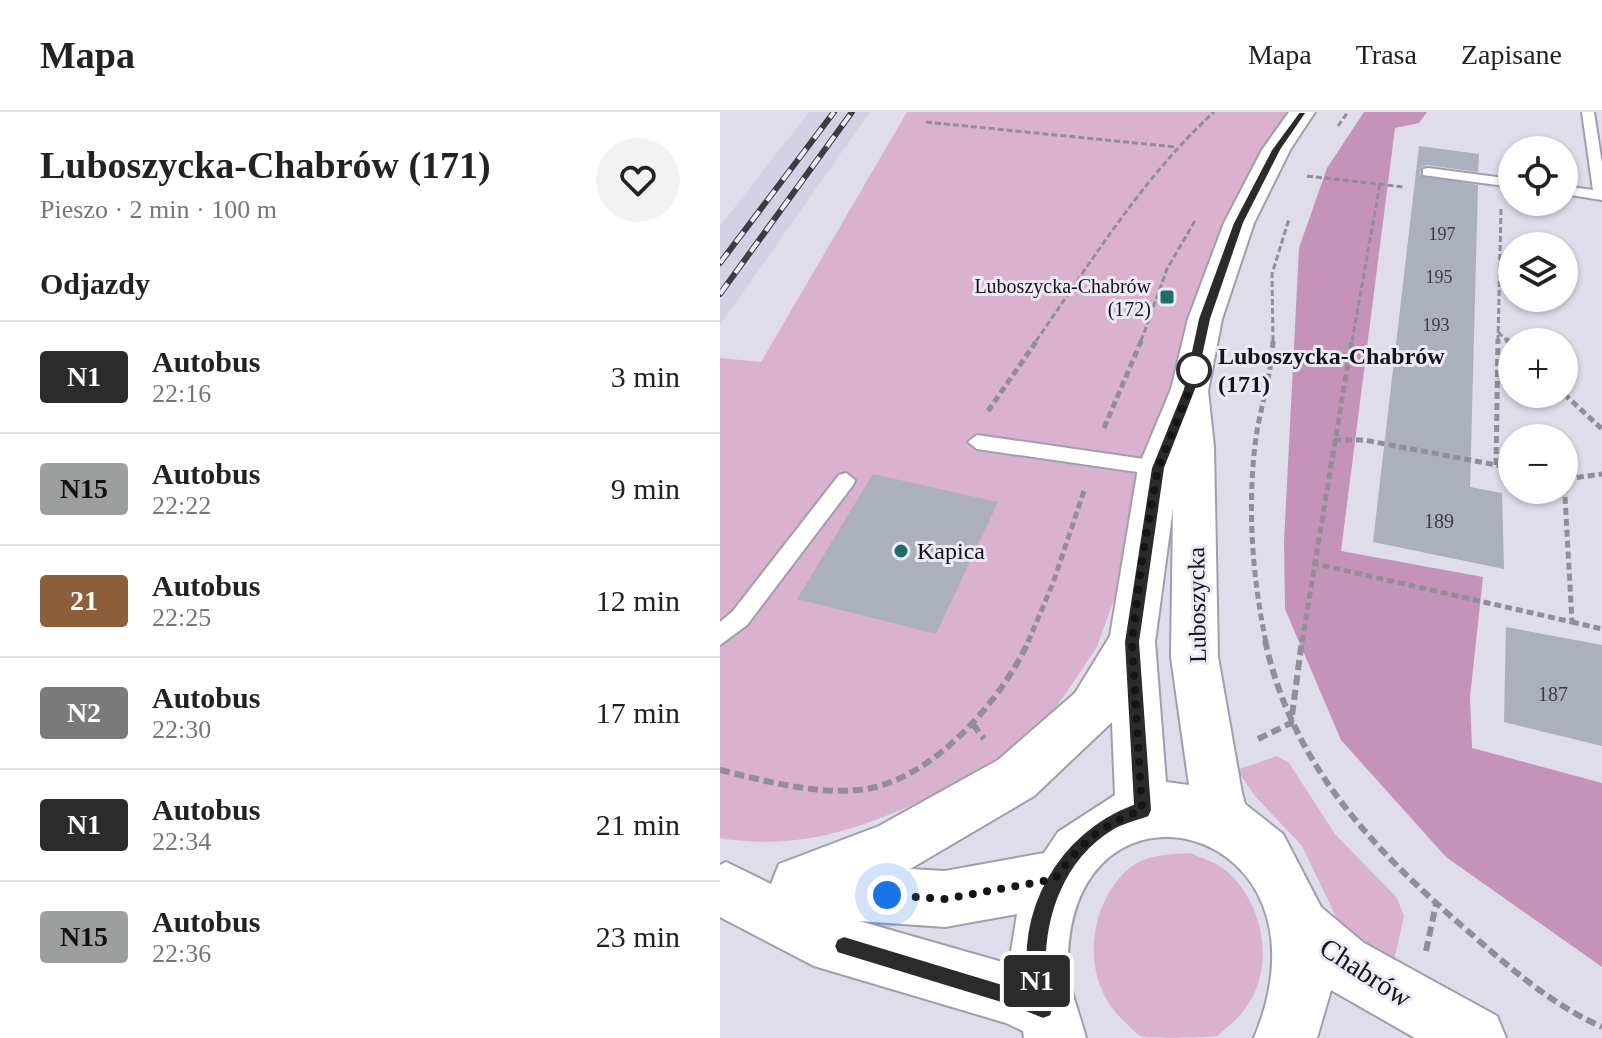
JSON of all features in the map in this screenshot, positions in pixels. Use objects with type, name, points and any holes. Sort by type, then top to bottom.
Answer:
[{"type":"street","name":"Luboszycka","points":[[1142,810],[1132,642],[1158,468],[1190,389],[1205,319],[1239,223],[1276,150],[1302,112]]},
{"type":"street","name":"Luboszycka","points":[[1190,389],[1196,445],[1191,603],[1204,741],[1222,819]]},
{"type":"street","points":[[799,884],[894,848],[1016,778],[1092,710],[1132,642]]},
{"type":"street","points":[[1049,1023],[1036,976],[1039,925],[1055,879],[1078,847],[1109,823],[1142,810],[1183,807],[1222,819],[1249,837],[1271,861],[1289,892],[1301,927],[1303,964],[1299,1002],[1285,1038]]},
{"type":"street","points":[[723,890],[799,884],[857,893],[945,899],[1055,879]]},
{"type":"street","points":[[723,890],[814,937],[1013,995],[1049,1023]]},
{"type":"street","name":"Chabrów","points":[[1301,927],[1343,964],[1475,1038]]},
{"type":"lane","points":[[1578,192],[1601,196],[1588,112]]},
{"type":"lane","points":[[1428,172],[1498,181]]},
{"type":"lane","points":[[977,442],[1158,468]]},
{"type":"lane","points":[[720,635],[740,618],[846,480]]},
{"type":"path","points":[[977,442],[991,401],[1142,189],[1176,147],[1214,112]]},
{"type":"path","points":[[926,122],[1176,147]]},
{"type":"path","points":[[1301,190],[1312,167]]},
{"type":"path","points":[[1291,723],[1312,563],[1380,184]]},
{"type":"path","points":[[1294,204],[1273,261],[1273,348],[1256,446],[1253,515],[1257,578],[1268,651],[1291,723],[1331,792],[1355,825],[1436,904],[1545,996],[1602,1027]]},
{"type":"path","points":[[1334,440],[1364,440],[1496,465],[1501,216]]},
{"type":"path","points":[[720,770],[784,784],[837,791],[864,789],[904,775],[973,724],[1004,686],[1025,650],[1070,534],[1113,398],[1132,363]]},
{"type":"path","points":[[1578,407],[1602,429]]},
{"type":"path","points":[[1578,477],[1602,474]]},
{"type":"path","points":[[1566,504],[1572,622]]},
{"type":"path","points":[[1312,563],[1602,629]]},
{"type":"shaded area","points":[[809,112],[870,112],[720,325],[720,226]]},
{"type":"shaded area","points":[[907,112],[1302,112],[1276,150],[1097,647],[1040,728],[1014,756],[996,769],[873,821],[815,837],[785,841],[753,842],[720,838],[720,358],[761,362]]},
{"type":"shaded area","points":[[1364,112],[1427,112],[1419,123],[1395,128],[1341,551],[1483,577],[1470,697],[1472,748],[1602,783],[1602,967],[1446,857],[1341,740],[1285,609],[1284,542],[1299,248],[1327,168]]},
{"type":"shaded area","points":[[1277,756],[1289,763],[1335,834],[1397,898],[1404,916],[1392,969],[1340,925],[1302,846],[1255,796],[1237,770]]},
{"type":"shaded area","points":[[1190,853],[1224,869],[1249,899],[1261,936],[1263,955],[1260,975],[1244,1010],[1217,1036],[1143,1037],[1110,1005],[1101,987],[1095,967],[1096,925],[1113,887],[1126,871],[1156,856]]},
{"type":"building","points":[[1419,146],[1479,154],[1478,172],[1427,165],[1421,167],[1420,175],[1478,185],[1470,487],[1498,492],[1498,504],[1502,504],[1504,569],[1373,542]]},
{"type":"building","name":"Kapica","points":[[873,474],[998,502],[936,634],[797,599]]},
{"type":"building","points":[[1506,627],[1602,645],[1602,746],[1504,722]]},
{"type":"railway","points":[[720,263],[834,112]]},
{"type":"railway","points":[[720,294],[852,112]]},
{"type":"bus line","name":"N1","points":[[844,946],[1013,995],[1043,1009],[1036,976],[1039,925],[1055,879],[1078,847],[1109,823],[1142,810],[1132,642],[1158,468],[1190,389],[1205,319],[1221,267],[1255,189],[1302,112]]},
{"type":"place","name":"Luboszycka-Chabrów (172)","points":[[1167,297]]},
{"type":"place","name":"Luboszycka-Chabrów (171)","points":[[1194,370]]},
{"type":"place","name":"Kapica","points":[[901,551]]},
{"type":"route","points":[[887,895],[945,899],[1055,879],[1078,847],[1109,823],[1142,810],[1132,642],[1158,468],[1190,389],[1195,366],[1194,370]]}]
